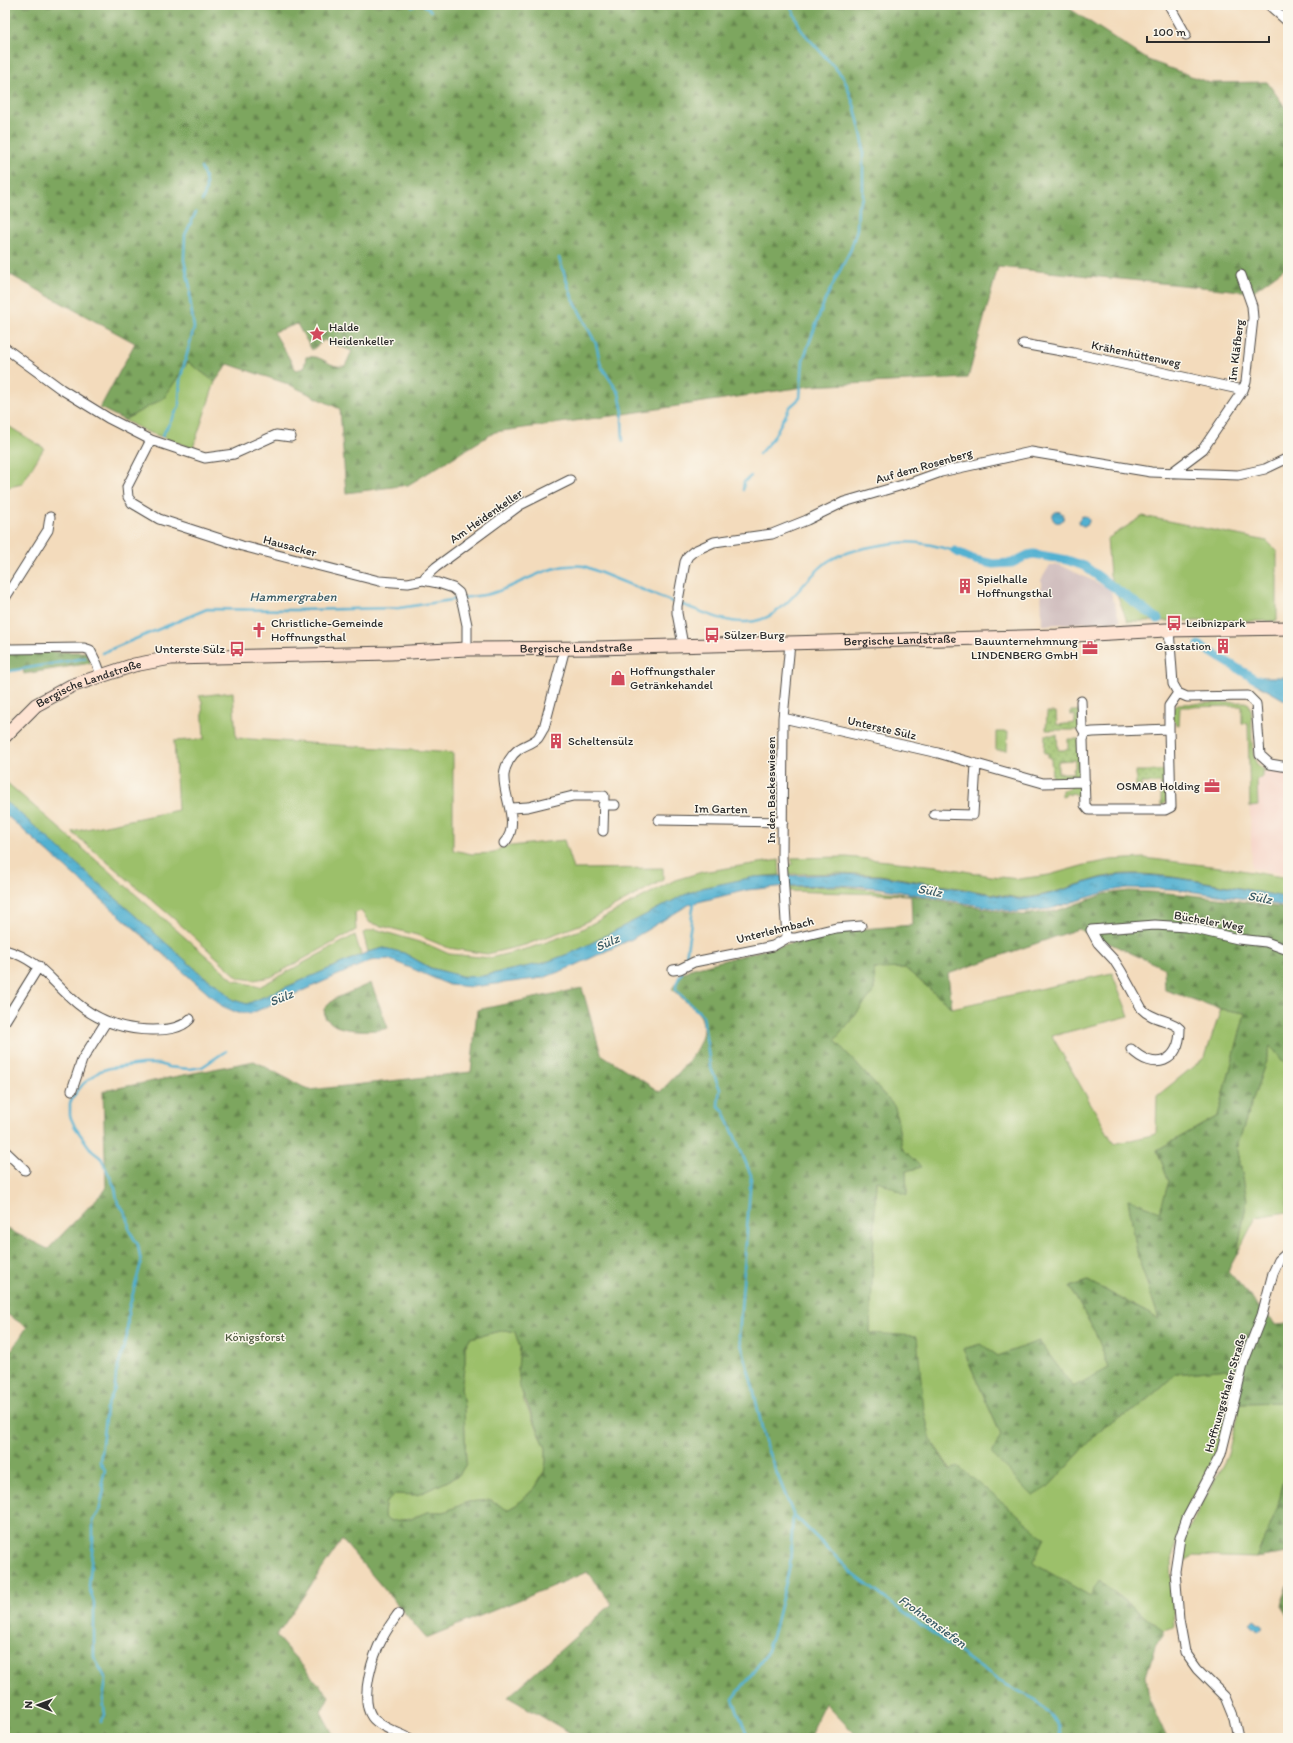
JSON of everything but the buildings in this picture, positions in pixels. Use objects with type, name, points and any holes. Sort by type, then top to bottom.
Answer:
[{"type":"main road","name":"Bergische Landstraße","points":[[5,736],[28,712],[44,700],[71,686],[134,665],[185,657],[383,653],[467,649],[1057,636],[1169,630],[1288,628]]},
{"type":"street","points":[[1169,5],[1186,35]]},
{"type":"street","points":[[1269,5],[1288,22]]},
{"type":"street","name":"Im Kläfberg","points":[[1171,473],[1203,449],[1243,390],[1248,371],[1253,318],[1252,306],[1241,275]]},
{"type":"street","name":"Krähenhüttenweg","points":[[1022,344],[1073,353],[1243,390]]},
{"type":"street","points":[[5,348],[61,389],[108,418],[151,440],[205,458],[234,454],[276,435],[291,437]]},
{"type":"street","name":"Hausacker","points":[[151,440],[127,487],[128,497],[132,504],[159,519],[234,544],[379,581],[408,583],[423,580],[453,588],[459,594],[463,606],[467,625],[467,649]]},
{"type":"street","name":"Auf dem Rosenberg","points":[[683,645],[677,613],[677,604],[685,562],[688,556],[708,545],[722,540],[772,534],[807,520],[844,502],[913,482],[941,472],[1031,452],[1125,468],[1171,473],[1238,475],[1265,469],[1288,458]]},
{"type":"street","name":"Am Heidenkeller","points":[[423,580],[436,567],[520,504],[570,480]]},
{"type":"street","points":[[5,598],[48,530],[50,517]]},
{"type":"street","points":[[1169,630],[1173,684],[1178,692],[1187,697],[1248,696],[1256,704],[1260,755],[1270,764],[1288,767]]},
{"type":"street","name":"In den Backeswiesen","points":[[787,938],[782,859],[783,718],[790,642]]},
{"type":"street","points":[[5,644],[6,647],[10,649],[84,648],[90,650],[101,675]]},
{"type":"street","points":[[504,843],[510,838],[511,808],[505,785],[504,774],[507,763],[518,750],[537,739],[544,728],[565,648]]},
{"type":"street","points":[[1081,701],[1082,728],[1085,733],[1085,805],[1088,810],[1165,810],[1171,807],[1169,706],[1178,692]]},
{"type":"street","name":"Unterste Sülz","points":[[783,718],[938,753],[1043,783],[1085,782]]},
{"type":"street","points":[[1085,733],[1169,729]]},
{"type":"street","points":[[934,814],[973,815],[976,764]]},
{"type":"street","points":[[511,808],[528,807],[573,796],[604,796],[602,832]]},
{"type":"street","points":[[603,805],[615,805]]},
{"type":"street","name":"Im Garten","points":[[659,820],[783,822]]},
{"type":"street","name":"Bücheler Weg","points":[[1131,1049],[1137,1055],[1155,1062],[1166,1060],[1175,1053],[1179,1044],[1180,1029],[1176,1025],[1147,1014],[1142,1009],[1121,971],[1114,960],[1098,943],[1092,930],[1155,925],[1186,927],[1238,939],[1266,942],[1288,950]]},
{"type":"street","name":"Unterlehmbach","points":[[673,970],[680,969],[700,961],[773,946],[787,938],[795,938],[836,928],[861,926]]},
{"type":"street","points":[[5,950],[28,958],[39,966],[72,999],[86,1010],[106,1022],[132,1028],[157,1030],[181,1026],[190,1019]]},
{"type":"street","points":[[5,1021],[39,966]]},
{"type":"street","points":[[72,1090],[82,1060],[106,1022]]},
{"type":"street","points":[[5,1151],[25,1170]]},
{"type":"street","name":"Hoffnungsthaler Straße","points":[[1238,1738],[1234,1719],[1225,1697],[1197,1669],[1185,1652],[1179,1619],[1175,1571],[1180,1538],[1187,1518],[1221,1454],[1244,1361],[1262,1314],[1276,1266],[1288,1252]]},
{"type":"street","points":[[398,1614],[382,1638],[376,1653],[367,1686],[367,1705],[372,1717],[388,1729],[409,1738]]},
{"type":"shaded area","points":[[1050,565],[1060,565],[1110,589],[1120,621],[1042,625],[1041,580]]},
{"type":"shaded area","points":[[1288,771],[1288,875],[1252,868],[1250,807],[1258,806],[1257,779],[1262,772]]},
{"type":"green space","points":[[5,5],[1064,5],[1148,60],[1210,83],[1267,82],[1288,111],[1288,260],[1286,267],[1252,292],[998,267],[968,378],[810,386],[495,432],[408,485],[346,493],[340,409],[288,384],[228,364],[215,382],[188,362],[164,398],[124,420],[100,408],[135,343],[5,272]],"holes":[[[297,324],[312,350],[324,340],[352,351],[345,366],[334,365],[317,358],[306,357],[304,368],[296,370],[274,332]]]},
{"type":"green space","points":[[188,362],[215,382],[193,448],[145,431],[124,420],[164,398]]},
{"type":"green space","points":[[5,424],[44,448],[22,484],[5,488]]},
{"type":"green space","points":[[1143,516],[1267,541],[1277,551],[1277,621],[1127,621],[1110,575],[1107,539]]},
{"type":"green space","points":[[5,652],[86,652],[91,663],[24,674],[23,669],[5,672]]},
{"type":"green space","points":[[233,692],[236,738],[453,753],[453,850],[472,854],[494,853],[502,847],[564,840],[573,869],[663,868],[663,880],[582,924],[525,945],[487,954],[449,948],[417,935],[370,923],[361,911],[355,913],[356,930],[271,977],[254,980],[239,978],[173,918],[72,832],[178,810],[174,741],[204,739],[202,701],[199,696]]},
{"type":"green space","points":[[1245,702],[1249,704],[1252,717],[1252,743],[1255,759],[1258,765],[1263,769],[1276,771],[1262,772],[1262,778],[1257,779],[1258,806],[1250,807],[1248,724],[1242,723],[1242,706],[1180,707],[1179,725],[1172,719],[1172,712],[1178,704]]},
{"type":"green space","points":[[1071,711],[1079,711],[1079,730],[1046,730],[1047,712],[1056,712],[1057,725],[1075,723],[1075,715],[1071,715]]},
{"type":"green space","points":[[996,732],[1008,732],[1007,750],[996,750]]},
{"type":"green space","points":[[1045,735],[1057,735],[1058,750],[1068,750],[1068,739],[1079,739],[1079,778],[1052,780],[1051,757],[1048,757],[1048,753],[1044,753]],"holes":[[[1075,760],[1075,768],[1073,768],[1073,773],[1058,773],[1058,761]]]},
{"type":"green space","points":[[1136,771],[1166,771],[1166,802],[1161,806],[1161,783],[1141,783],[1141,788],[1136,788]]},
{"type":"green space","points":[[5,781],[234,980],[259,987],[355,935],[361,955],[247,1004],[233,1000],[217,985],[202,975],[5,802]]},
{"type":"green space","points":[[1071,785],[1079,785],[1082,798],[1077,798],[1076,794],[1071,793],[1070,795],[1067,793],[1062,797],[1062,790],[1069,789]]},
{"type":"green space","points":[[847,857],[937,866],[991,876],[1019,879],[1049,875],[1085,865],[1111,860],[1144,858],[1228,868],[1288,878],[1288,898],[1207,882],[1138,874],[1113,875],[1043,895],[1019,898],[880,875],[840,873],[787,874],[787,865],[793,864],[791,858]]},
{"type":"green space","points":[[779,860],[780,875],[754,877],[702,888],[682,896],[576,951],[544,963],[482,976],[465,977],[431,968],[404,953],[384,948],[368,952],[363,933],[375,929],[429,945],[449,954],[490,958],[530,948],[580,930],[675,880],[702,872]]},
{"type":"green space","points":[[840,886],[911,895],[787,891],[787,887]]},
{"type":"green space","name":"Königsforst","points":[[1129,891],[1169,893],[1229,899],[1288,909],[1288,1068],[1271,1046],[1237,1146],[1247,1200],[1237,1254],[1228,1271],[1275,1324],[1288,1323],[1288,1402],[1240,1403],[1228,1369],[1176,1374],[1135,1410],[1105,1425],[1049,1486],[1033,1496],[992,1454],[1001,1435],[963,1349],[981,1344],[998,1356],[1039,1341],[1073,1387],[1109,1368],[1097,1336],[1070,1287],[1088,1281],[1159,1319],[1138,1257],[1128,1199],[1160,1211],[1169,1181],[1157,1150],[1218,1116],[1245,1013],[1221,1009],[1165,990],[1164,968],[1078,929],[948,974],[952,1008],[905,968],[874,969],[875,990],[835,1040],[895,1107],[902,1148],[921,1167],[906,1171],[907,1195],[876,1180],[870,1333],[917,1336],[924,1411],[931,1440],[950,1470],[958,1466],[1045,1538],[1033,1563],[1090,1596],[1099,1581],[1163,1630],[1163,1635],[1156,1644],[1146,1676],[1149,1699],[1167,1738],[859,1738],[825,1703],[813,1727],[811,1738],[579,1738],[508,1697],[612,1604],[587,1572],[426,1638],[342,1540],[276,1636],[329,1696],[321,1712],[335,1738],[5,1738],[5,1360],[27,1327],[5,1313],[5,1228],[48,1249],[106,1189],[103,1091],[254,1061],[309,1090],[471,1072],[477,1010],[582,988],[601,1054],[660,1092],[691,1058],[701,1037],[703,1027],[701,1017],[672,989],[681,975],[690,969],[837,931],[912,925],[911,895],[1022,915],[1056,911],[1105,894]],"holes":[[[505,1330],[515,1332],[520,1348],[518,1368],[520,1388],[546,1448],[544,1473],[535,1488],[516,1505],[507,1510],[491,1500],[468,1502],[444,1512],[427,1512],[411,1519],[391,1521],[384,1517],[385,1503],[396,1494],[417,1495],[459,1475],[466,1464],[464,1407],[461,1388],[465,1362],[465,1347],[470,1338]]]},
{"type":"green space","points":[[905,968],[952,1008],[1112,973],[1129,1016],[1052,1036],[1114,1144],[1156,1134],[1157,1096],[1205,1057],[1221,1009],[1245,1013],[1218,1116],[1157,1150],[1169,1181],[1160,1212],[1128,1199],[1138,1257],[1159,1319],[1088,1281],[1070,1287],[1097,1336],[1109,1368],[1073,1387],[1039,1341],[998,1356],[981,1344],[963,1349],[1001,1435],[1049,1486],[1105,1425],[1135,1410],[1176,1374],[1228,1369],[1235,1388],[1218,1449],[1183,1517],[1171,1561],[1174,1627],[1163,1630],[1100,1581],[1090,1596],[1033,1563],[951,1470],[931,1440],[924,1411],[870,1333],[876,1179],[907,1194],[906,1171],[921,1167],[902,1148],[895,1107],[835,1040],[875,990],[874,969]]},
{"type":"green space","points":[[371,983],[388,1028],[355,1030],[341,1028],[325,1018],[324,1009],[334,999]]},
{"type":"green space","points":[[1271,1046],[1288,1068],[1288,1212],[1256,1217],[1237,1254],[1247,1200],[1237,1146]]},
{"type":"green space","points":[[506,1330],[515,1332],[520,1348],[518,1368],[524,1401],[546,1448],[544,1473],[535,1488],[516,1505],[507,1510],[491,1500],[468,1502],[444,1512],[427,1512],[411,1519],[391,1521],[384,1517],[385,1503],[396,1494],[417,1495],[459,1475],[466,1464],[464,1407],[461,1388],[465,1362],[465,1347],[470,1338]]},
{"type":"green space","points":[[1288,1402],[1288,1463],[1277,1509],[1256,1558],[1193,1556],[1178,1565],[1186,1534],[1228,1455],[1240,1403]]},
{"type":"green space","points":[[1288,1463],[1288,1553],[1256,1558],[1277,1509]]},
{"type":"green space","points":[[1288,1585],[1288,1617],[1281,1606]]},
{"type":"water","points":[[1056,512],[1060,512],[1062,513],[1062,521],[1056,522],[1053,519],[1053,515]]},
{"type":"water","points":[[1084,516],[1089,521],[1084,526],[1079,521]]},
{"type":"water","points":[[1257,677],[1288,677],[1288,702],[1253,682]]},
{"type":"water","name":"Sülz","points":[[5,802],[15,809],[202,975],[217,985],[233,1000],[247,1004],[368,952],[384,948],[404,953],[430,968],[465,977],[482,976],[544,963],[576,951],[682,896],[702,888],[754,877],[841,874],[880,876],[1019,899],[1055,893],[1101,878],[1113,876],[1148,875],[1209,883],[1288,898],[1288,907],[1247,899],[1173,889],[1128,888],[1109,891],[1050,909],[1016,912],[880,888],[839,885],[787,886],[747,890],[690,904],[632,939],[574,966],[543,978],[472,987],[449,985],[388,959],[370,961],[252,1013],[238,1013],[222,1006],[5,814]]},
{"type":"water","points":[[1254,1619],[1263,1626],[1259,1631],[1250,1623]]},
{"type":"waterway","points":[[412,7],[416,5]]},
{"type":"waterway","points":[[424,5],[431,11]]},
{"type":"waterway","points":[[759,454],[773,438],[790,407],[800,398],[803,360],[825,300],[851,249],[857,229],[858,207],[863,198],[863,141],[855,108],[844,78],[802,31],[790,5]]},
{"type":"waterway","points":[[201,168],[206,184],[202,201]]},
{"type":"waterway","points":[[162,436],[179,407],[180,380],[194,328],[190,300],[190,287],[184,260],[185,235],[196,212]]},
{"type":"waterway","points":[[559,258],[572,297],[596,344],[601,366],[619,393],[623,412],[623,441]]},
{"type":"waterway","points":[[743,490],[744,482],[751,476]]},
{"type":"waterway","name":"Hammergraben","points":[[680,604],[729,621],[747,622],[760,620],[783,607],[811,577],[830,560],[849,552],[874,546],[910,542],[932,545],[955,551]]},
{"type":"waterway","name":"Hammergraben","points":[[955,551],[975,560],[993,564],[1012,563],[1028,555],[1034,554],[1067,560],[1084,566],[1158,619]]},
{"type":"waterway","points":[[463,598],[493,593],[537,574],[559,567],[584,566],[675,603]]},
{"type":"waterway","name":"Hammergraben","points":[[102,653],[207,609],[295,610],[399,608],[458,599]]},
{"type":"waterway","name":"Hammergraben","points":[[1199,645],[1255,679],[1288,688]]},
{"type":"waterway","name":"Hammergraben","points":[[5,672],[85,658]]},
{"type":"waterway","points":[[685,964],[694,902]]},
{"type":"waterway","points":[[682,972],[676,984],[676,990],[703,1016],[710,1066],[720,1089],[718,1105],[724,1111],[751,1175],[739,1336],[754,1392],[766,1446],[793,1514],[790,1566],[774,1630],[765,1656],[733,1699],[748,1738]]},
{"type":"waterway","points":[[101,1722],[105,1715],[103,1699],[106,1679],[94,1657],[94,1603],[89,1587],[93,1541],[93,1521],[99,1512],[104,1490],[102,1482],[105,1470],[100,1462],[106,1409],[115,1388],[116,1374],[127,1336],[128,1312],[141,1263],[138,1245],[129,1230],[128,1219],[123,1209],[118,1204],[115,1188],[101,1158],[92,1151],[75,1127],[70,1116],[70,1103],[83,1084],[100,1071],[110,1068],[142,1064],[160,1064],[168,1067],[189,1069],[202,1067],[226,1051]]},
{"type":"waterway","name":"Frohnensiefen","points":[[793,1514],[853,1574],[999,1681],[1036,1700],[1059,1725],[1061,1738]]},
{"type":"place","name":"Halde Heidenkeller","points":[[317,334]]},
{"type":"place","name":"Spielhalle Hoffnungsthal","points":[[965,586]]},
{"type":"place","name":"Leibnizpark","points":[[1174,623]]},
{"type":"place","name":"Christliche-Gemeinde Hoffnungsthal","points":[[259,630]]},
{"type":"place","name":"Sülzer Burg","points":[[712,635]]},
{"type":"place","name":"Gasstation","points":[[1223,646]]},
{"type":"place","name":"Bauunternehmnung LINDENBERG GmbH","points":[[1090,648]]},
{"type":"place","name":"Unterste Sülz","points":[[237,649]]},
{"type":"place","name":"Hoffnungsthaler Getränkehandel","points":[[618,678]]},
{"type":"place","name":"Scheltensülz","points":[[556,741]]},
{"type":"place","name":"OSMAB Holding","points":[[1212,786]]}]
